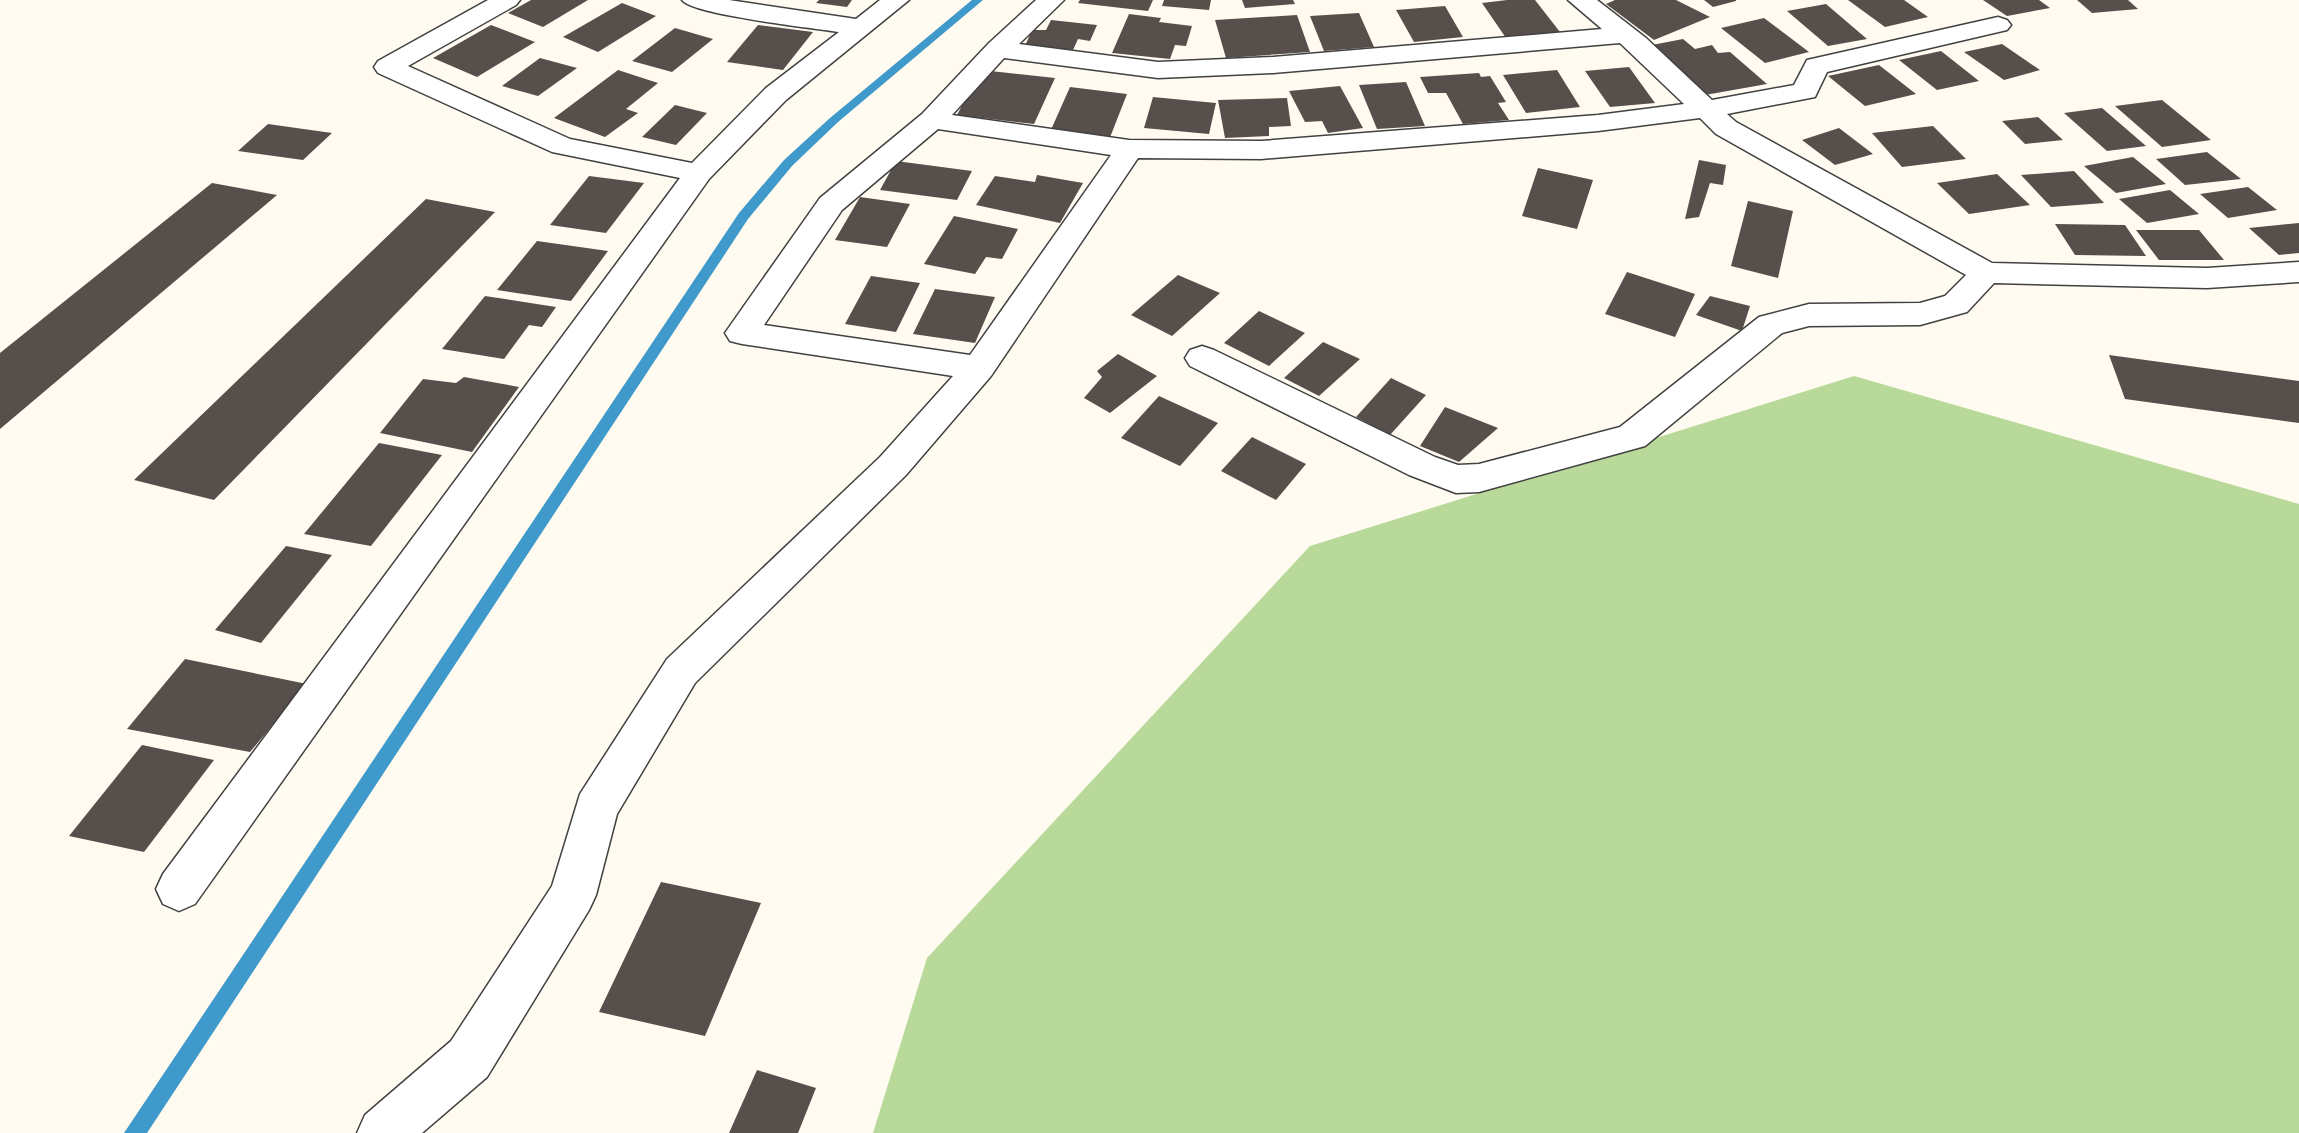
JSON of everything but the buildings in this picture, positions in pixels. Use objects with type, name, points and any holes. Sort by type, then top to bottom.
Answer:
[{"type":"street","points":[[507,0],[387,67],[562,146],[699,173]]},
{"type":"street","points":[[695,0],[712,5],[858,27]]},
{"type":"street","points":[[179,889],[699,173],[776,94],[858,27],[896,0]]},
{"type":"street","points":[[979,368],[742,333],[831,204],[932,120],[999,49],[1051,0]]},
{"type":"street","points":[[1581,0],[1625,35],[1726,128],[1986,273],[2207,278],[2299,272]]},
{"type":"street","points":[[932,120],[1129,149],[1261,150],[1598,123],[1707,109],[1805,91],[1816,66],[1998,26]]},
{"type":"street","points":[[999,49],[1158,70],[1273,65],[1625,35]]},
{"type":"street","points":[[383,1133],[469,1059],[573,895],[596,808],[681,671],[893,466],[979,368],[1129,149]]},
{"type":"street","points":[[1202,358],[1422,466],[1456,479],[1479,478],[1632,437],[1771,325],[1809,315],[1920,314],[1956,304],[1986,273]]},
{"type":"green space","points":[[1854,376],[2299,504],[2299,1133],[873,1133],[927,958],[1310,546]]},
{"type":"waterway","points":[[135,1133],[743,216],[788,163],[834,120],[978,0]]}]
